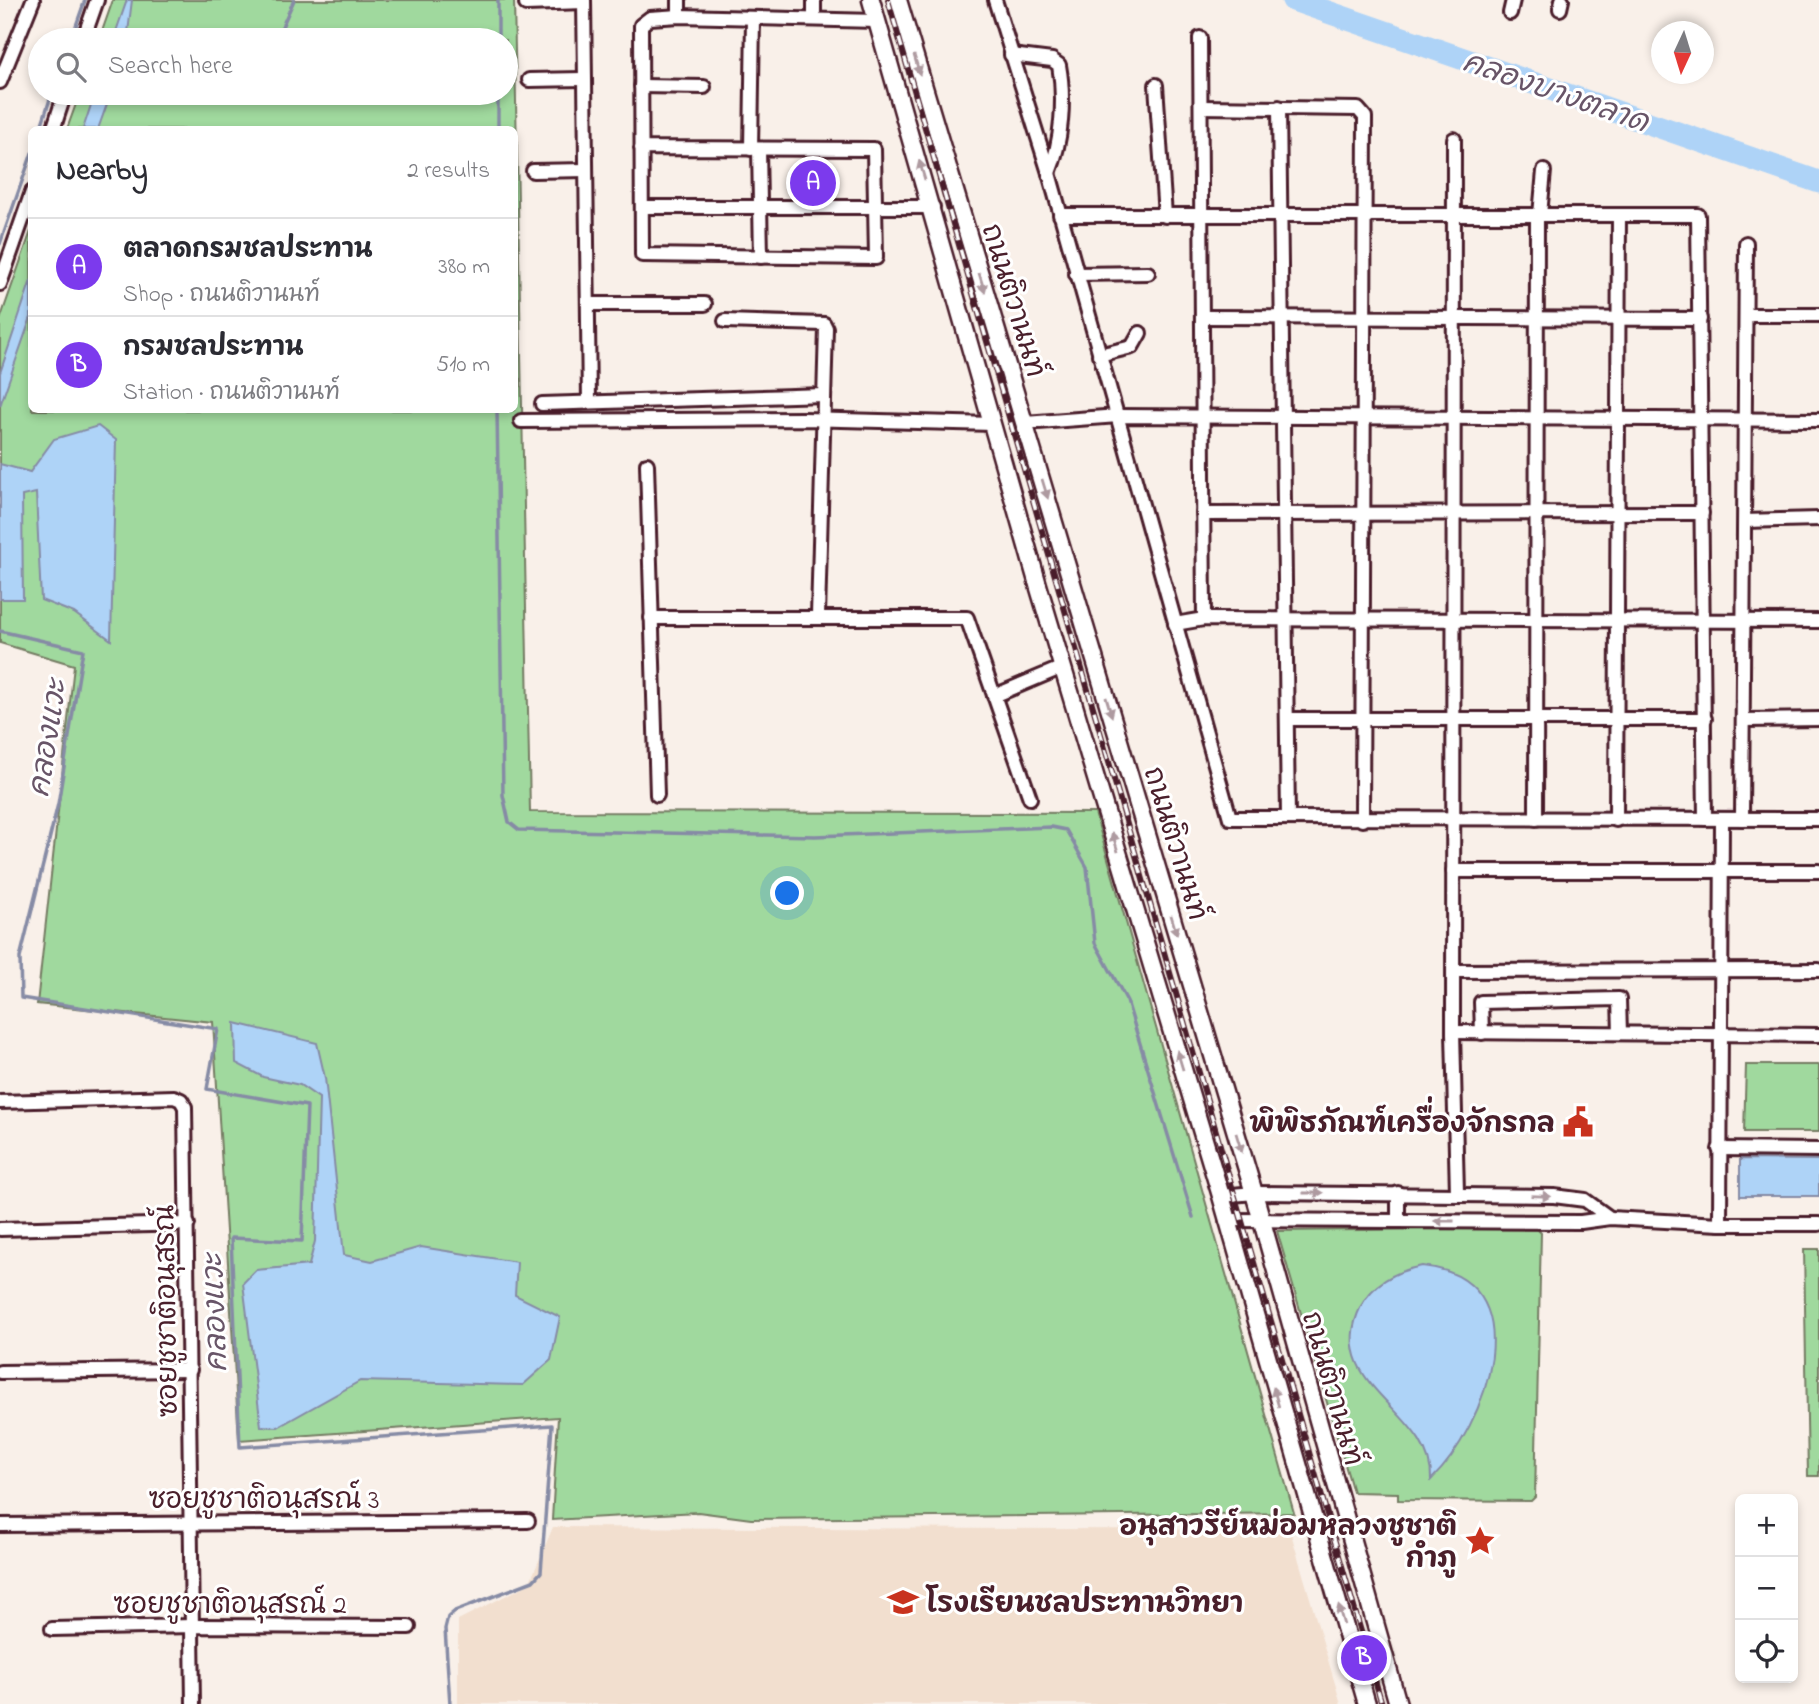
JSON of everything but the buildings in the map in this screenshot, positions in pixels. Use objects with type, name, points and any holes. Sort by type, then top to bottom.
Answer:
[{"type":"main road","name":"ถนนติวานนท์","points":[[871,0],[1367,1704]]},
{"type":"main road","name":"ถนนติวานนท์","points":[[898,0],[1254,1193],[1398,1704]]},
{"type":"main road","points":[[993,424],[1025,424]]},
{"type":"street","points":[[0,82],[33,0]]},
{"type":"street","points":[[87,28],[97,0]]},
{"type":"street","points":[[679,0],[679,16]]},
{"type":"street","points":[[814,0],[814,19]]},
{"type":"street","points":[[995,0],[1049,173],[1230,818],[1819,819]]},
{"type":"street","points":[[526,4],[584,1],[589,402]]},
{"type":"street","points":[[641,148],[874,149],[876,258],[642,255],[641,148],[641,25],[650,18],[679,16],[877,21]]},
{"type":"street","points":[[753,18],[755,149],[761,257]]},
{"type":"street","points":[[1200,38],[1204,619]]},
{"type":"street","points":[[1011,55],[1052,60],[1059,65],[1061,78],[1058,148],[1049,173]]},
{"type":"street","points":[[529,80],[583,79]]},
{"type":"street","points":[[1156,85],[1165,216]]},
{"type":"street","points":[[641,86],[704,87]]},
{"type":"street","points":[[54,126],[61,105]]},
{"type":"street","points":[[1201,107],[1364,111],[1362,820]]},
{"type":"street","points":[[1279,107],[1288,818]]},
{"type":"street","points":[[1454,139],[1453,1032],[1457,1194]]},
{"type":"street","points":[[533,171],[586,170]]},
{"type":"street","points":[[1536,819],[1537,318],[1539,215],[1544,171]]},
{"type":"street","points":[[0,284],[28,204]]},
{"type":"street","points":[[642,207],[933,207]]},
{"type":"street","points":[[1060,215],[1365,218],[1698,215],[1705,819]]},
{"type":"street","points":[[1616,820],[1619,215]]},
{"type":"street","points":[[1742,819],[1746,243]]},
{"type":"street","points":[[1076,274],[1148,273]]},
{"type":"street","points":[[588,304],[705,304]]},
{"type":"street","points":[[1746,315],[1819,315]]},
{"type":"street","points":[[1202,317],[1700,318]]},
{"type":"street","points":[[725,321],[824,324],[827,333],[822,420],[818,616]]},
{"type":"street","points":[[1099,355],[1132,347],[1140,334]]},
{"type":"street","points":[[542,404],[824,395]]},
{"type":"street","points":[[1025,424],[1118,416],[1364,420],[1819,420]]},
{"type":"street","points":[[521,421],[822,420],[993,424]]},
{"type":"street","points":[[647,464],[657,795]]},
{"type":"street","points":[[1203,514],[1454,516],[1702,513]]},
{"type":"street","points":[[1745,521],[1819,519]]},
{"type":"street","points":[[651,618],[967,618],[1030,798]]},
{"type":"street","points":[[1175,624],[1204,619],[1363,621],[1744,618],[1819,621]]},
{"type":"street","points":[[994,696],[1063,667]]},
{"type":"street","points":[[1287,719],[1705,719]]},
{"type":"street","points":[[1743,720],[1819,719]]},
{"type":"street","points":[[1720,1224],[1720,1033],[1724,871],[1722,819]]},
{"type":"street","points":[[1453,871],[1819,871]]},
{"type":"street","points":[[1454,971],[1819,970]]},
{"type":"street","points":[[1482,1032],[1482,1002],[1619,999],[1620,1033]]},
{"type":"street","points":[[1453,1032],[1819,1035]]},
{"type":"street","name":"ซอยชูชาติอนุสรณ์","points":[[0,1102],[174,1097],[181,1100],[185,1107],[193,1704]]},
{"type":"street","points":[[1719,1149],[1819,1150]]},
{"type":"street","points":[[1221,1196],[1254,1193],[1398,1193],[1584,1200],[1610,1219]]},
{"type":"street","points":[[1398,1193],[1398,1220]]},
{"type":"street","points":[[1226,1220],[1259,1218],[1581,1222],[1610,1219],[1720,1224],[1819,1224]]},
{"type":"street","points":[[0,1229],[188,1224]]},
{"type":"street","points":[[0,1372],[190,1370]]},
{"type":"street","name":"ซอยชูชาติอนุสรณ์ 3","points":[[0,1525],[528,1521]]},
{"type":"street","name":"ซอยชูชาติอนุสรณ์ 2","points":[[52,1629],[193,1626],[409,1627]]},
{"type":"shaded area","name":"โรงเรียนชลประทานวิทยา","points":[[553,1527],[1290,1530],[1341,1704],[458,1704],[458,1620],[529,1584]]},
{"type":"green space","points":[[113,0],[514,0],[515,28],[103,28]]},
{"type":"green space","points":[[76,105],[516,105],[516,126],[68,126]]},
{"type":"green space","points":[[518,203],[530,812],[1095,813],[1294,1513],[751,1519],[698,1512],[552,1520],[558,1417],[239,1440],[213,1022],[37,1004],[74,665],[0,643],[0,320],[28,240],[28,413],[518,413]]},
{"type":"green space","points":[[1746,1065],[1819,1065],[1819,1132],[1744,1132]]},
{"type":"green space","points":[[1536,1228],[1541,1233],[1535,1497],[1531,1501],[1398,1500],[1398,1493],[1353,1492],[1277,1231]]},
{"type":"green space","points":[[1804,1249],[1819,1249],[1819,1476],[1808,1476]]},
{"type":"water","points":[[127,0],[132,0],[128,28],[117,28]]},
{"type":"water","points":[[91,105],[107,105],[99,126],[84,126]]},
{"type":"water","points":[[28,289],[28,326],[0,406],[0,373]]},
{"type":"water","points":[[98,426],[116,440],[111,640],[74,613],[41,600],[36,493],[22,496],[23,599],[0,599],[0,464],[30,472],[54,439]]},
{"type":"water","points":[[235,1023],[317,1043],[325,1078],[344,1255],[372,1261],[421,1247],[517,1262],[515,1295],[560,1317],[551,1360],[523,1385],[360,1381],[278,1427],[261,1426],[243,1283],[256,1270],[309,1265],[315,1241],[319,1098],[300,1085],[263,1077],[236,1063]]},
{"type":"water","points":[[1740,1159],[1819,1160],[1819,1196],[1740,1196]]},
{"type":"water","points":[[1422,1266],[1459,1276],[1481,1297],[1492,1325],[1492,1358],[1484,1392],[1470,1426],[1451,1456],[1431,1480],[1427,1456],[1416,1435],[1366,1378],[1355,1358],[1353,1334],[1361,1306],[1372,1290],[1403,1271]]},
{"type":"waterway","name":"คลองแวะ","points":[[75,28],[85,0]]},
{"type":"waterway","points":[[281,28],[294,0]]},
{"type":"waterway","points":[[498,0],[498,28]]},
{"type":"waterway","name":"คลองบางตลาด","points":[[1293,0],[1819,182]]},
{"type":"waterway","name":"คลองแวะ","points":[[41,126],[48,105]]},
{"type":"waterway","points":[[498,105],[498,126]]},
{"type":"waterway","name":"คลองแวะ","points":[[0,244],[28,164]]},
{"type":"waterway","points":[[497,413],[503,795],[509,822],[519,830],[815,836],[1051,827],[1066,830],[1087,867],[1095,943],[1127,1001],[1193,1217]]},
{"type":"waterway","name":"คลองแวะ","points":[[0,631],[83,650],[58,804],[20,958],[21,998],[218,1029],[207,1089],[307,1106],[302,1241],[231,1238],[240,1447],[552,1425],[541,1572],[533,1581],[455,1611],[448,1617],[445,1629],[450,1704]]},
{"type":"railway","points":[[888,0],[1382,1704]]},
{"type":"place","name":"ตลาดกรมชลประทาน","points":[[813,183]]},
{"type":"place","name":"พิพิธภัณฑ์เครื่องจักรกล","points":[[1578,1122]]},
{"type":"place","name":"อนุสาวรีย์หม่อมหลวงชูชาติ กำภู","points":[[1480,1541]]},
{"type":"place","name":"โรงเรียนชลประทานวิทยา","points":[[903,1602]]},
{"type":"place","name":"กรมชลประทาน","points":[[1364,1658]]}]
